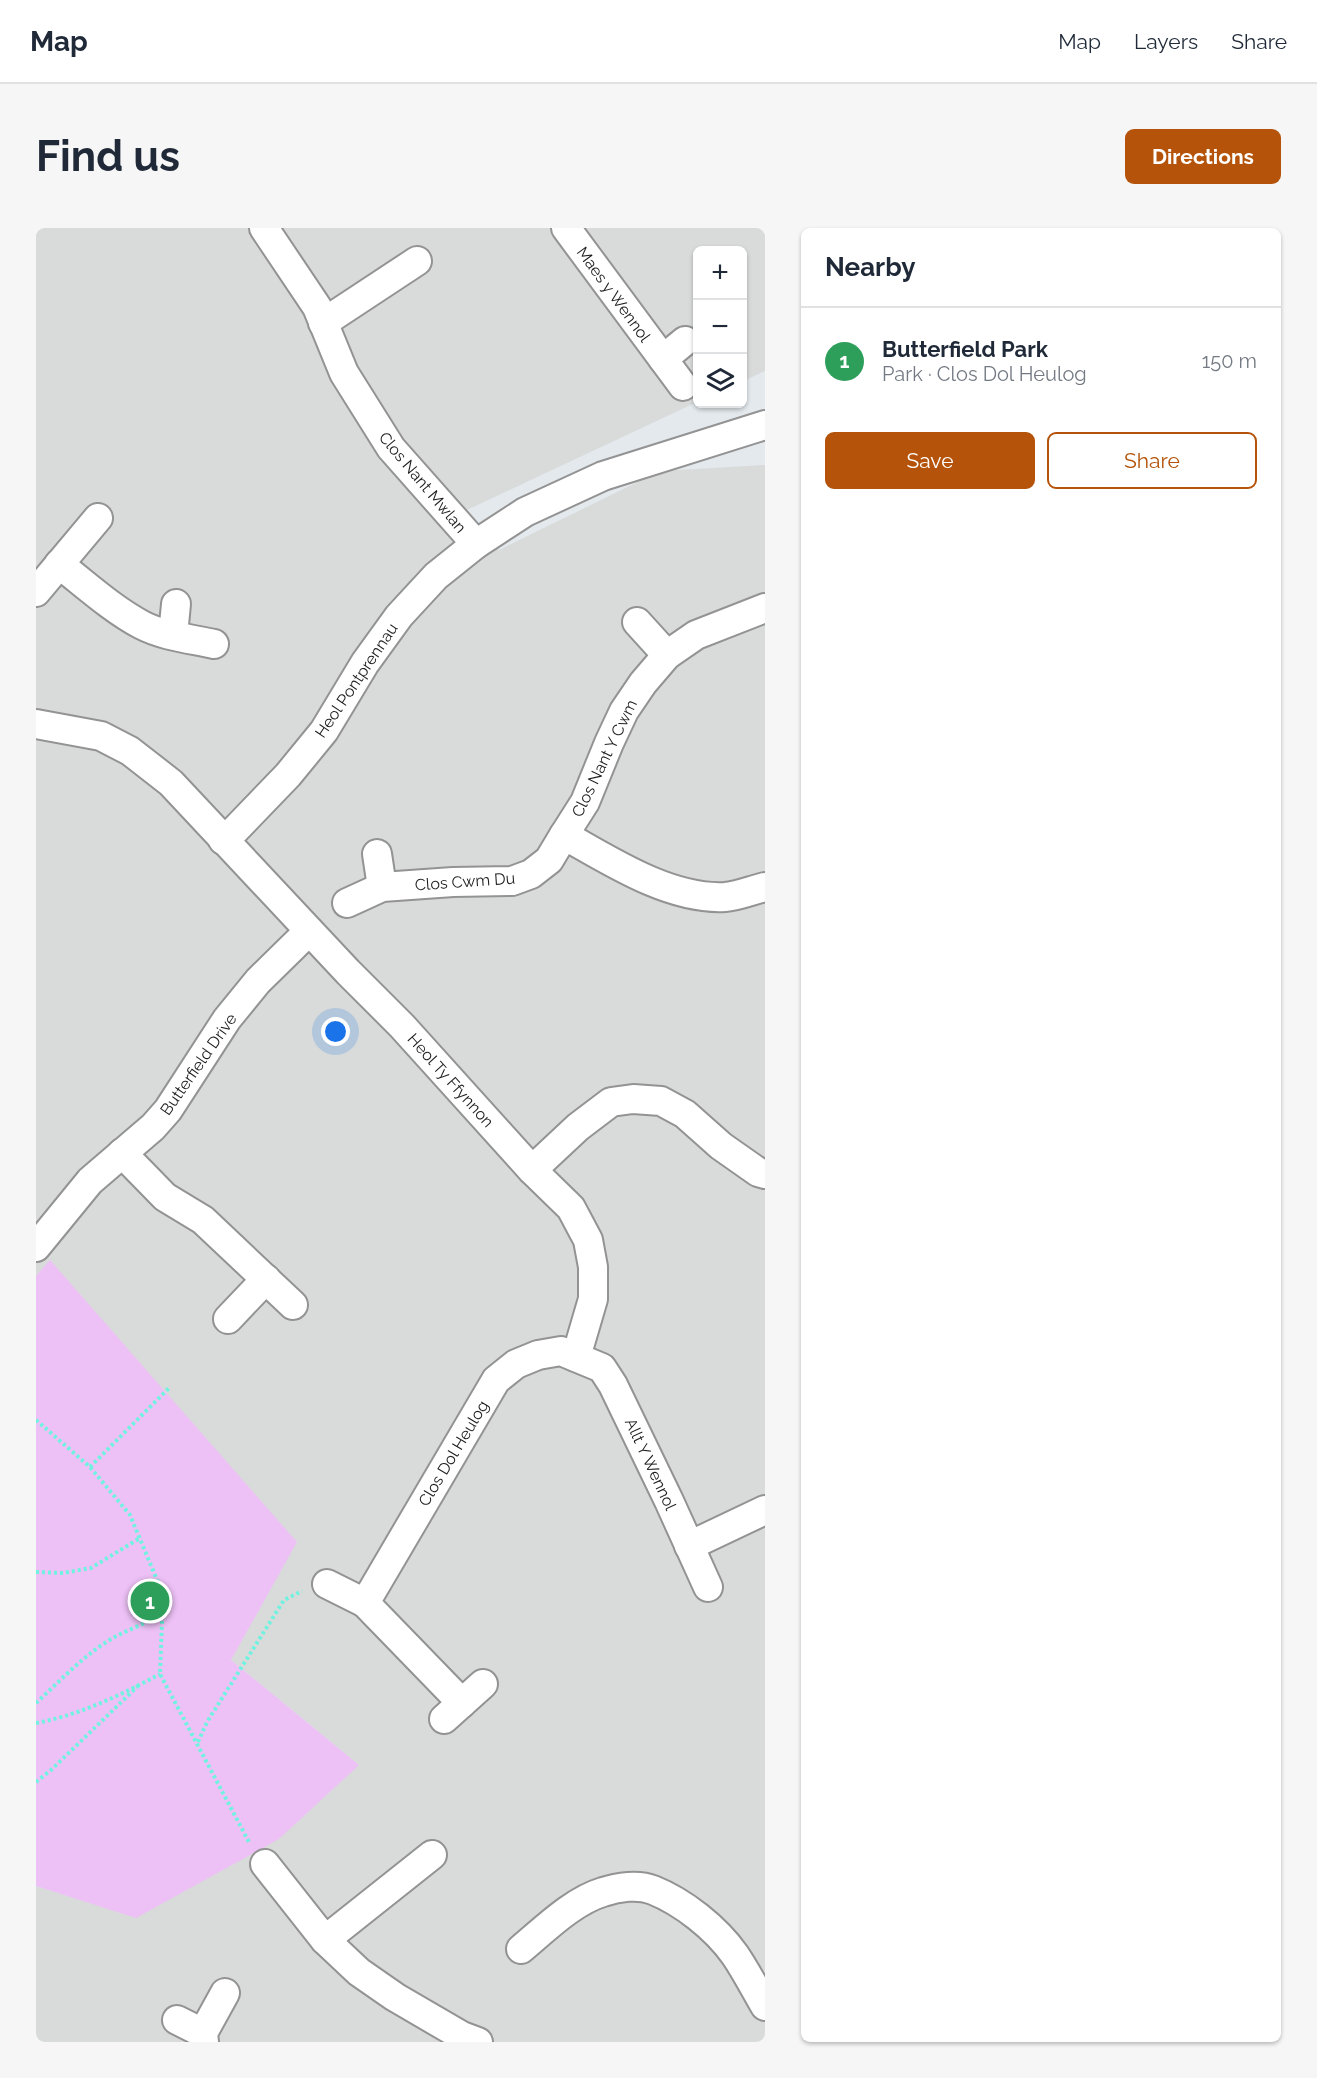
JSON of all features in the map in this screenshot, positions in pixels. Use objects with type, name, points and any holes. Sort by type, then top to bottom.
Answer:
[{"type":"street","name":"Clos Nant Mwlan","points":[[264,228],[316,307],[344,373],[391,448],[476,544]]},
{"type":"street","name":"Maes y Wennol","points":[[566,228],[683,386]]},
{"type":"street","points":[[323,322],[417,261]]},
{"type":"street","name":"Maes y Wennol","points":[[663,359],[685,341]]},
{"type":"street","name":"Heol Pontprennau","points":[[223,840],[288,776],[324,731],[365,663],[399,616],[436,576],[476,544],[525,512],[603,476],[765,425]]},
{"type":"street","points":[[36,591],[98,518]]},
{"type":"street","points":[[59,564],[143,626],[214,644]]},
{"type":"street","points":[[173,635],[176,604]]},
{"type":"street","name":"Clos Nant Y Cwm","points":[[564,834],[585,802],[624,711],[643,683],[667,655],[696,635],[765,608]]},
{"type":"street","points":[[637,622],[667,655]]},
{"type":"street","name":"Heol Ty Ffynnon","points":[[36,724],[101,736],[130,751],[171,783],[309,931],[402,1026],[532,1170],[571,1208],[588,1240],[594,1267],[594,1299],[576,1357]]},
{"type":"street","points":[[564,834],[632,873],[694,896],[726,897],[765,887]]},
{"type":"street","name":"Clos Cwm Du","points":[[347,903],[382,887],[512,881],[531,874],[549,860],[564,834]]},
{"type":"street","points":[[377,854],[382,887]]},
{"type":"street","name":"Butterfield Drive","points":[[36,1247],[90,1181],[153,1127],[168,1110],[227,1019],[258,981],[309,931]]},
{"type":"street","points":[[532,1170],[578,1126],[611,1102],[633,1099],[661,1101],[685,1114],[721,1146],[758,1172],[765,1174]]},
{"type":"street","points":[[122,1153],[165,1197],[203,1220],[293,1305]]},
{"type":"street","points":[[228,1319],[266,1280]]},
{"type":"street","name":"Clos Dol Heulog","points":[[365,1603],[496,1380],[516,1364],[538,1355],[561,1351],[576,1357]]},
{"type":"street","name":"Allt Y Wennol","points":[[576,1357],[602,1368],[613,1384],[708,1587]]},
{"type":"street","points":[[689,1546],[765,1510]]},
{"type":"street","points":[[327,1584],[365,1603],[453,1711],[483,1684]]},
{"type":"street","points":[[325,1940],[432,1855]]},
{"type":"street","points":[[265,1864],[325,1940],[360,1972],[386,1991],[466,2040]]},
{"type":"street","points":[[521,1949],[564,1913],[601,1892],[625,1886],[651,1889],[681,1905],[709,1926],[734,1953],[765,2006]]},
{"type":"street","points":[[177,2019],[204,2037],[225,1993]]},
{"type":"path","points":[[90,1467],[169,1388]]},
{"type":"path","points":[[36,1420],[90,1467],[130,1515],[160,1587],[162,1614],[160,1674],[255,1854],[265,1864]]},
{"type":"path","points":[[36,1572],[63,1573],[91,1568],[140,1538]]},
{"type":"path","points":[[197,1743],[213,1713],[284,1600],[294,1593],[327,1584]]},
{"type":"path","points":[[36,1703],[92,1652],[114,1638],[144,1626],[162,1614]]},
{"type":"path","points":[[36,1723],[62,1719],[160,1674]]},
{"type":"path","points":[[36,1782],[138,1686]]},
{"type":"shaded area","points":[[36,228],[765,228],[765,371],[747,379],[747,246],[693,246],[693,404],[467,510],[499,550],[660,471],[765,465],[765,2042],[36,2042],[36,1886],[137,1917],[359,1765],[231,1660],[36,1276]]},
{"type":"shaded area","points":[[50,1260],[297,1542],[231,1660],[359,1765],[279,1839],[136,1918],[36,1886],[36,1276]]},
{"type":"place","name":"Butterfield Park","points":[[150,1601]]}]
